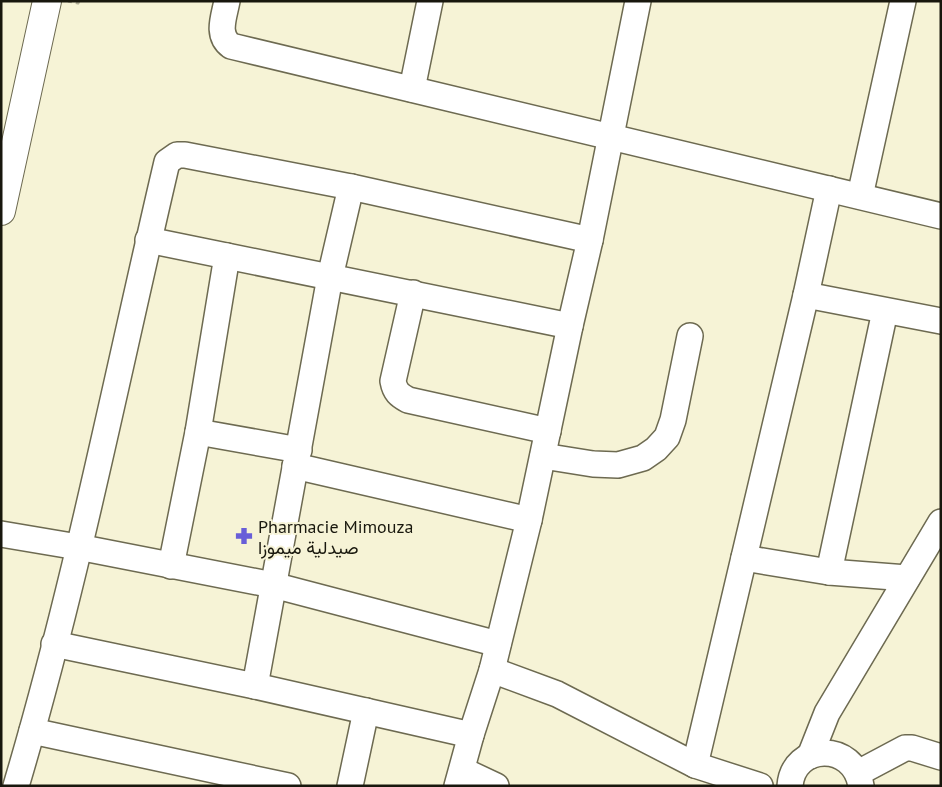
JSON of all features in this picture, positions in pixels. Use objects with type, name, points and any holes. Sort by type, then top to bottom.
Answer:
[{"type":"main road","points":[[1,211],[47,1]]},
{"type":"street","points":[[227,1],[221,29],[226,42],[231,46],[941,216]]},
{"type":"street","points":[[412,89],[430,1]]},
{"type":"street","points":[[496,786],[459,778],[470,735],[492,670],[529,520],[590,240],[638,1]]},
{"type":"street","points":[[860,196],[903,1]]},
{"type":"street","points":[[16,786],[32,731],[78,547],[167,162],[177,155],[184,155],[351,187],[590,240]]},
{"type":"street","points":[[255,686],[330,277],[351,187]]},
{"type":"street","points":[[695,765],[806,295],[829,189]]},
{"type":"street","points":[[148,240],[570,326]]},
{"type":"street","points":[[171,566],[198,432],[227,256]]},
{"type":"street","points":[[413,293],[393,381],[395,390],[400,396],[408,400],[548,431]]},
{"type":"street","points":[[806,295],[941,321]]},
{"type":"street","points":[[829,572],[885,311]]},
{"type":"street","points":[[543,456],[593,464],[618,465],[643,458],[656,449],[667,436],[673,420],[690,336]]},
{"type":"street","points":[[198,432],[529,520]]},
{"type":"street","points":[[1,534],[273,585],[498,644]]},
{"type":"street","points":[[810,756],[827,713],[907,578],[937,536]]},
{"type":"street","points":[[744,558],[829,572],[907,578]]},
{"type":"street","points":[[54,644],[255,686],[470,735]]},
{"type":"street","points":[[492,670],[557,694],[695,765],[755,785]]},
{"type":"street","points":[[350,786],[366,711]]},
{"type":"street","points":[[32,731],[288,786]]},
{"type":"street","points":[[790,786],[795,770],[801,762],[810,756],[821,753],[832,753],[843,757],[852,764],[860,780],[906,748],[941,757]]},
{"type":"path","points":[[67,1],[78,3],[78,1]]},
{"type":"place","name":"Pharmacie Mimouza صيدلية ميموزا","points":[[244,536]]}]
